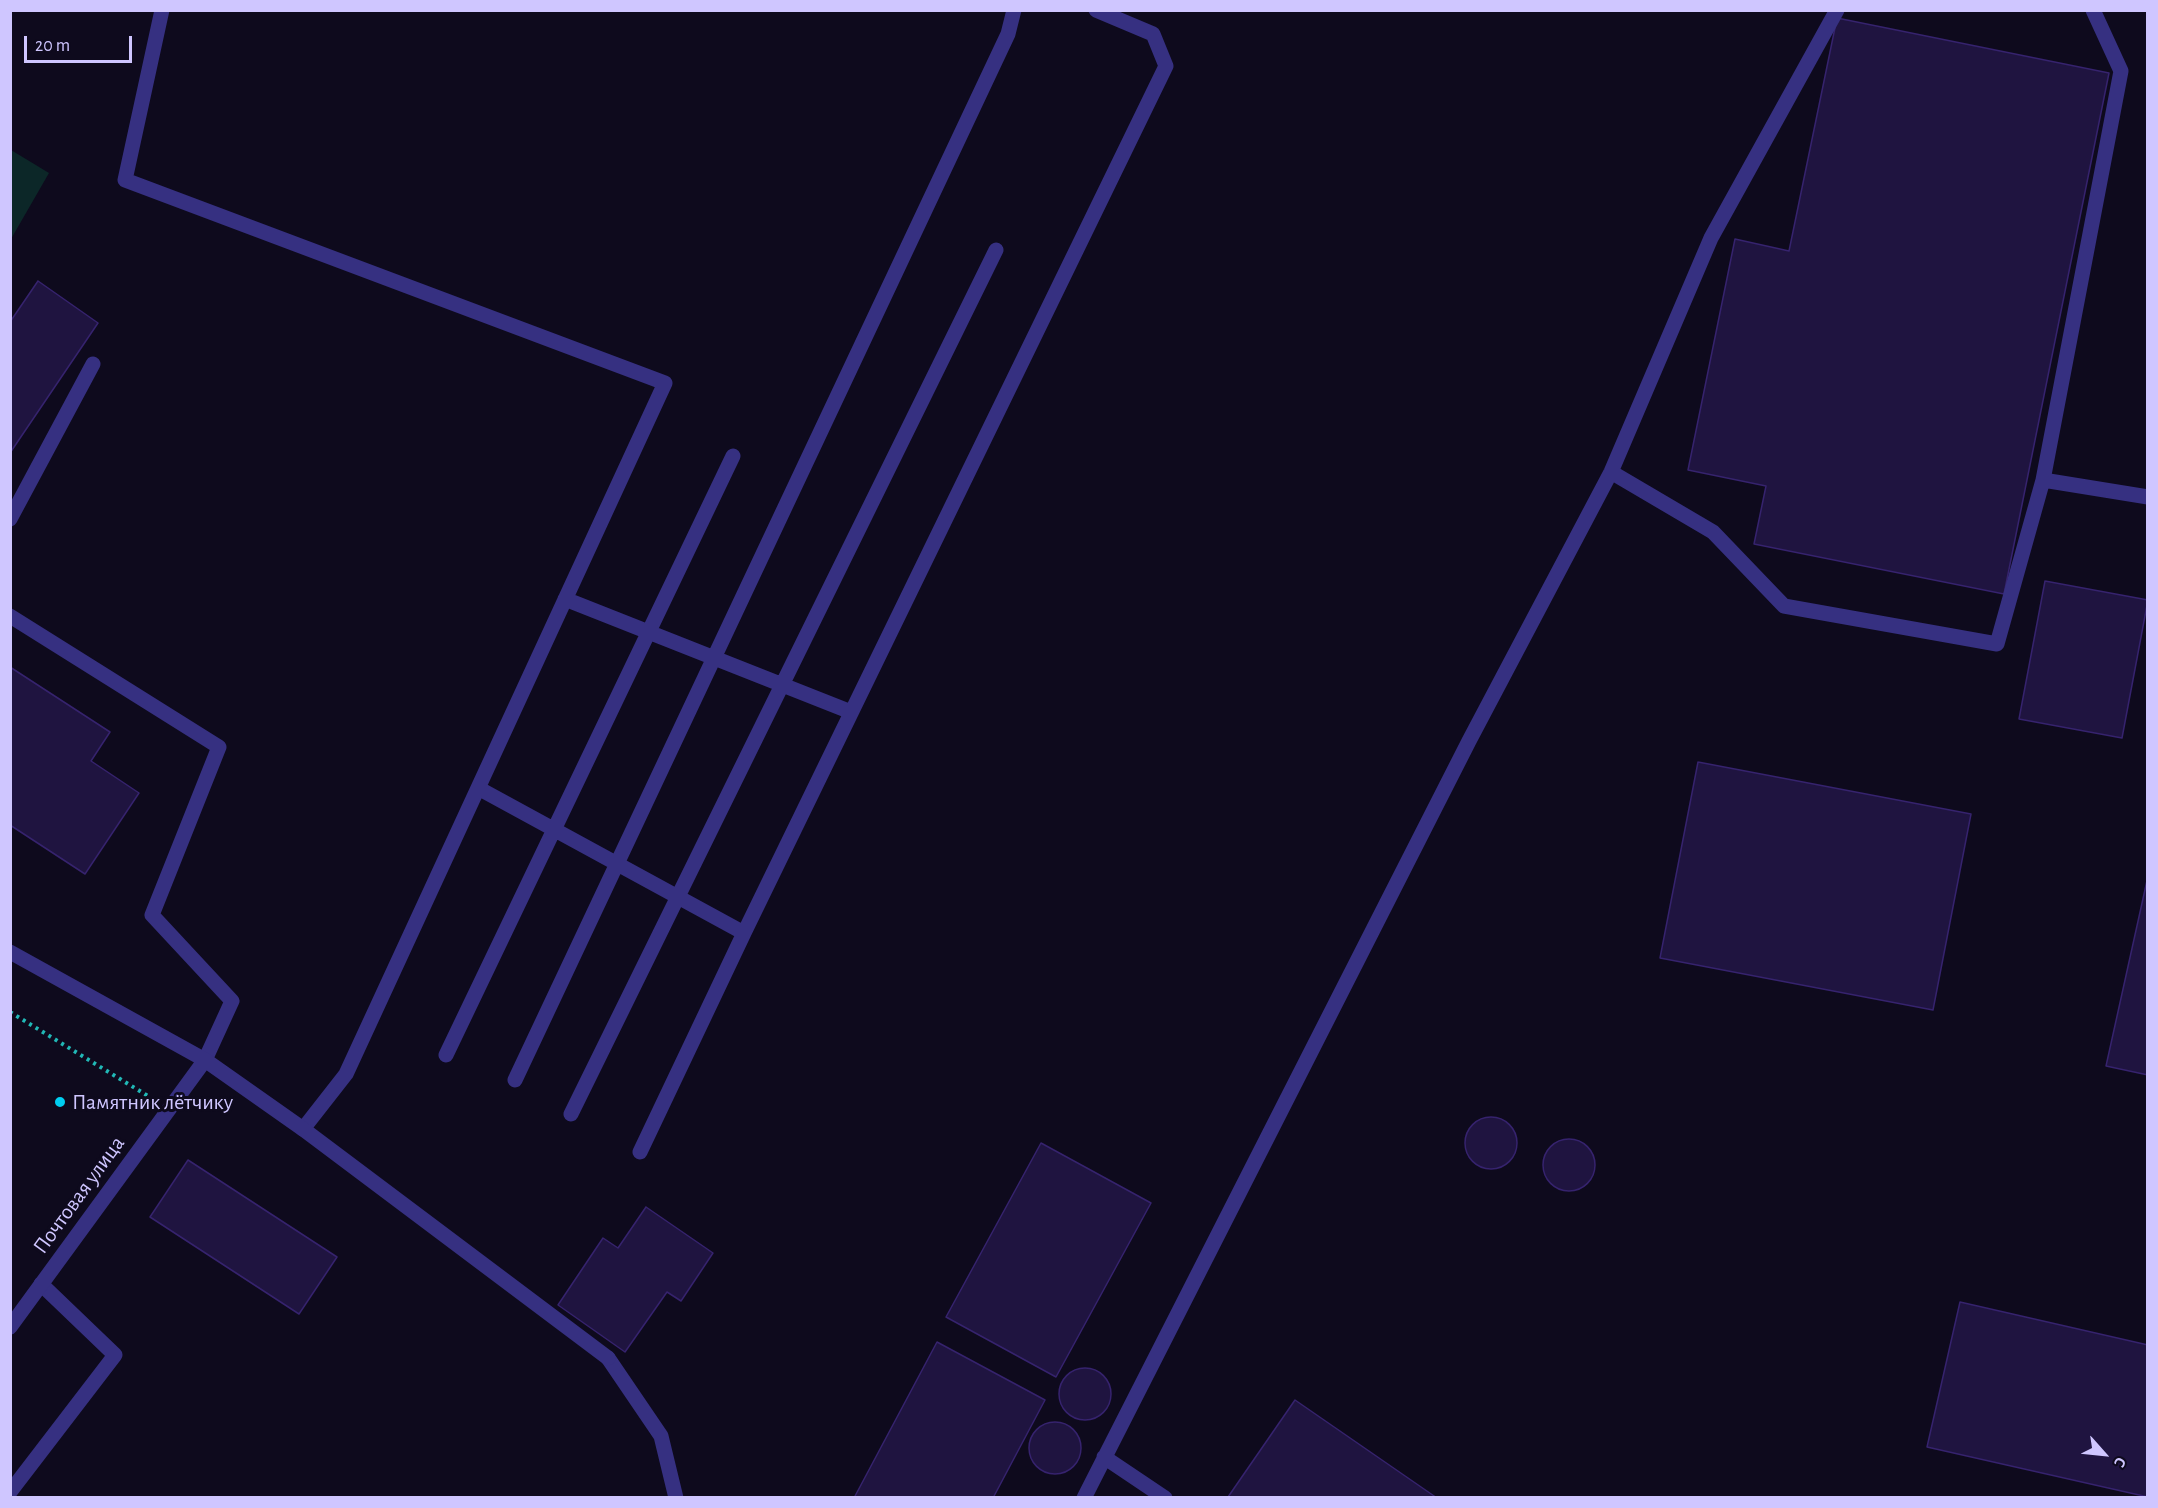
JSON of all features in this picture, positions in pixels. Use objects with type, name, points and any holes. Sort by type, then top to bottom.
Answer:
[{"type":"street","points":[[162,10],[125,180],[665,383],[346,1074],[303,1129]]},
{"type":"street","points":[[515,1080],[1003,45],[1014,10]]},
{"type":"street","points":[[640,1152],[851,712],[1166,66],[1153,34],[1096,10]]},
{"type":"street","points":[[1084,1497],[1469,741],[1611,472],[1711,238],[1837,10]]},
{"type":"street","points":[[1611,472],[1713,532],[1784,606],[1997,644],[2043,480],[2121,71],[2093,10]]},
{"type":"street","points":[[571,1114],[996,250]]},
{"type":"street","points":[[10,519],[93,364]]},
{"type":"street","points":[[446,1055],[733,456]]},
{"type":"street","points":[[2043,480],[2148,497]]},
{"type":"street","points":[[565,599],[851,712]]},
{"type":"street","name":"Почтовая улица","points":[[10,616],[219,747],[152,915],[232,1001],[205,1060],[10,1327]]},
{"type":"street","points":[[478,788],[744,933]]},
{"type":"street","points":[[10,952],[205,1060],[303,1129],[608,1358],[661,1436],[676,1497]]},
{"type":"street","points":[[10,1492],[115,1355],[41,1284]]},
{"type":"street","points":[[1104,1457],[1165,1497]]},
{"type":"path","points":[[10,1012],[169,1109]]},
{"type":"green space","points":[[11,150],[49,173],[11,239]]},
{"type":"building","points":[[1837,18],[2109,73],[2004,594],[1754,544],[1766,486],[1688,470],[1735,239],[1789,251]]},
{"type":"building","points":[[38,281],[98,323],[10,453],[10,322]]},
{"type":"building","points":[[2045,581],[2148,600],[2122,738],[2019,719]]},
{"type":"building","points":[[10,667],[110,732],[91,761],[139,793],[85,874],[10,825]]},
{"type":"building","points":[[1698,762],[1971,814],[1933,1010],[1660,958]]},
{"type":"building","points":[[2148,876],[2148,1075],[2106,1066]]},
{"type":"building","points":[[1491,1117],[1505,1121],[1513,1129],[1517,1143],[1513,1157],[1505,1165],[1491,1169],[1477,1165],[1469,1157],[1465,1143],[1469,1129],[1477,1121]]},
{"type":"building","points":[[1564,1139],[1574,1139],[1583,1143],[1591,1151],[1595,1165],[1591,1179],[1583,1187],[1574,1191],[1564,1191],[1555,1187],[1547,1179],[1543,1170],[1543,1160],[1547,1151],[1555,1143]]},
{"type":"building","points":[[1041,1143],[1151,1203],[1056,1377],[946,1317]]},
{"type":"building","points":[[188,1160],[337,1257],[299,1314],[150,1217]]},
{"type":"building","points":[[646,1207],[713,1253],[681,1301],[667,1292],[625,1352],[558,1305],[603,1238],[618,1248]]},
{"type":"building","points":[[1960,1302],[2148,1345],[2148,1497],[1927,1447]]},
{"type":"building","points":[[937,1342],[1045,1400],[993,1498],[854,1498]]},
{"type":"building","points":[[1080,1368],[1090,1368],[1099,1372],[1107,1380],[1111,1394],[1107,1408],[1099,1416],[1090,1420],[1080,1420],[1071,1416],[1063,1408],[1059,1399],[1059,1389],[1063,1380],[1071,1372]]},
{"type":"building","points":[[1295,1400],[1437,1498],[1228,1497]]},
{"type":"building","points":[[1050,1422],[1060,1422],[1069,1426],[1077,1434],[1081,1448],[1077,1462],[1069,1470],[1060,1474],[1050,1474],[1041,1470],[1033,1462],[1029,1453],[1029,1443],[1033,1434],[1041,1426]]},
{"type":"place","name":"Памятник лётчику","points":[[60,1102]]}]
